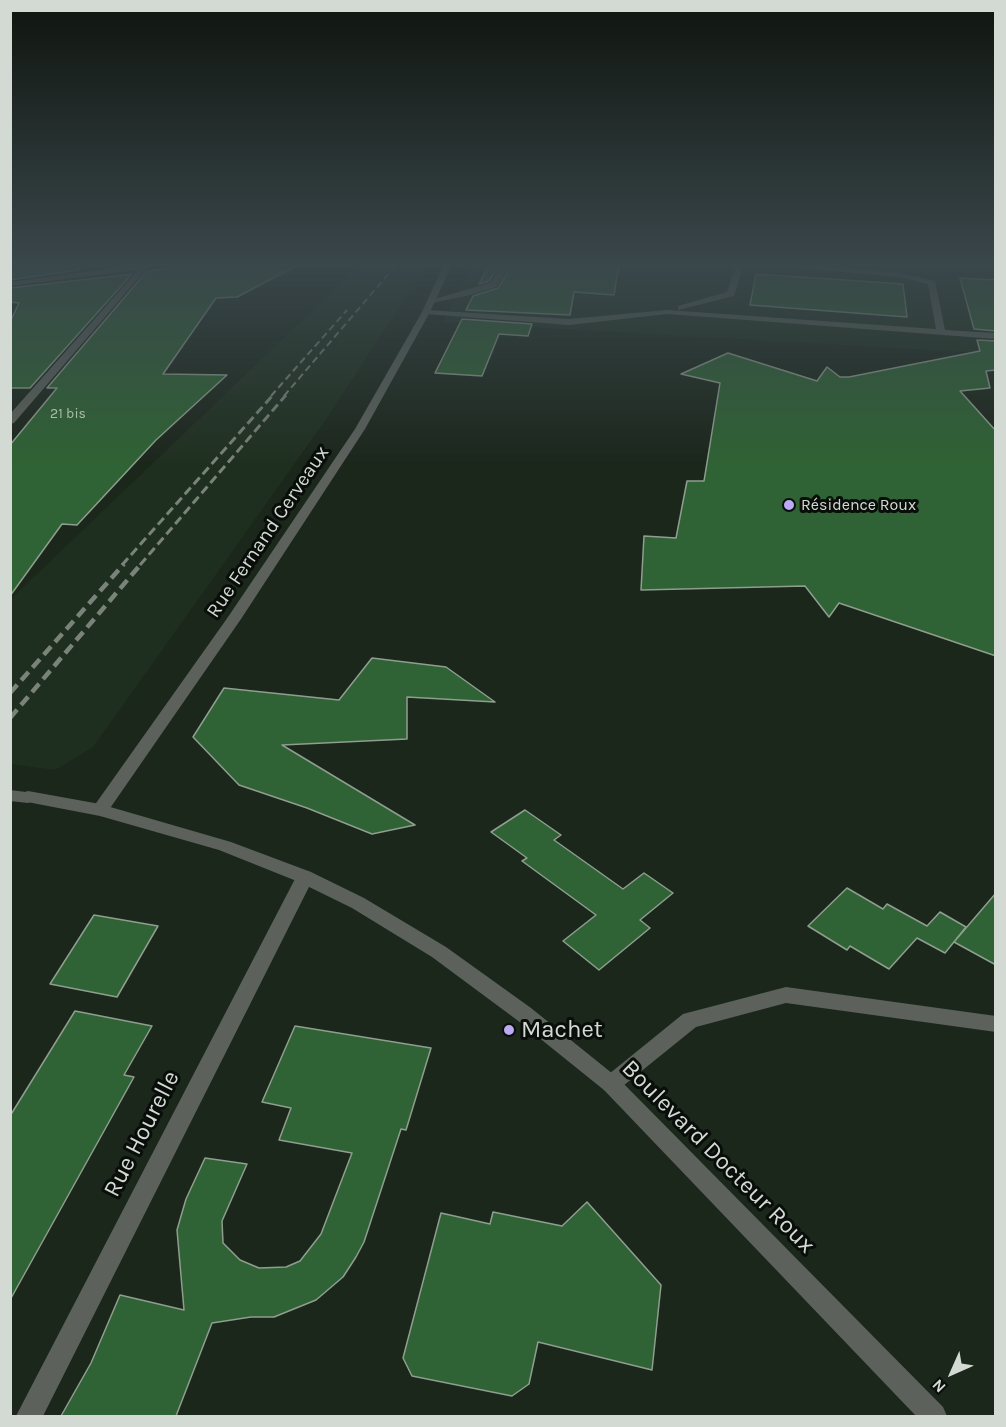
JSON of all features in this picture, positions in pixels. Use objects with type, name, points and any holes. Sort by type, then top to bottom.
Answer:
[{"type":"street","points":[[10,422],[89,331]]},
{"type":"street","name":"Rue Fernand Cerveaux","points":[[100,810],[234,619],[360,429],[415,331]]},
{"type":"street","points":[[922,331],[996,336]]},
{"type":"street","name":"Boulevard Docteur Roux","points":[[19,796],[100,810],[225,846],[305,877],[358,903],[439,952],[524,1014],[611,1084],[934,1416]]},
{"type":"street","name":"Rue Hourelle","points":[[29,1416],[305,877]]},
{"type":"street","points":[[611,1084],[690,1020],[786,995],[996,1024]]},
{"type":"shaded area","points":[[291,331],[384,331],[322,425],[93,747],[55,770],[11,764],[11,599]]},
{"type":"shaded area","points":[[592,331],[995,331],[995,371],[982,353]]},
{"type":"building","points":[[10,331],[81,331],[30,388],[10,388]]},
{"type":"building","points":[[96,331],[193,331],[163,374],[227,375],[156,440],[77,525],[62,524],[10,596],[10,445],[57,388],[47,388]]},
{"type":"building","points":[[456,331],[530,331],[528,336],[499,334],[482,376],[435,373]]},
{"type":"building","name":"Résidence Roux","points":[[977,340],[996,341],[996,370],[986,371],[990,388],[960,391],[996,431],[996,656],[839,603],[829,617],[805,586],[641,590],[644,536],[676,538],[687,481],[704,481],[720,383],[681,374],[728,353],[817,381],[827,367],[840,377],[849,377],[980,351]]},
{"type":"building","points":[[372,658],[446,667],[495,702],[407,697],[407,739],[282,745],[415,825],[372,834],[307,808],[239,785],[193,737],[224,688],[339,700]]},
{"type":"building","points":[[525,810],[561,835],[554,840],[623,889],[644,873],[673,893],[640,920],[650,928],[599,970],[563,941],[596,915],[522,861],[527,858],[491,832]]},
{"type":"building","points":[[847,888],[883,909],[887,904],[927,926],[940,912],[966,927],[945,953],[917,938],[889,969],[850,946],[847,950],[808,926]]},
{"type":"building","points":[[996,893],[996,965],[954,942]]},
{"type":"building","points":[[94,915],[158,926],[117,997],[50,984]]},
{"type":"building","points":[[75,1011],[152,1026],[124,1075],[134,1077],[10,1300],[10,1116]]},
{"type":"building","points":[[295,1026],[431,1048],[406,1130],[401,1129],[364,1242],[356,1257],[343,1277],[316,1300],[274,1317],[251,1317],[212,1323],[176,1416],[61,1416],[91,1363],[120,1295],[184,1310],[177,1230],[186,1199],[205,1158],[247,1164],[222,1221],[223,1243],[240,1260],[259,1268],[286,1267],[300,1261],[321,1234],[352,1153],[279,1140],[291,1108],[262,1102]]},
{"type":"building","points":[[587,1202],[661,1285],[652,1370],[538,1342],[529,1384],[512,1396],[412,1376],[403,1358],[441,1213],[490,1224],[493,1212],[562,1226]]},
{"type":"railway","points":[[271,396],[329,331]]},
{"type":"railway","points":[[284,396],[340,331]]},
{"type":"railway","points":[[122,565],[273,395]]},
{"type":"railway","points":[[140,565],[286,395]]},
{"type":"railway","points":[[10,693],[124,564]]},
{"type":"railway","points":[[10,718],[141,564]]},
{"type":"place","name":"Résidence Roux","points":[[789,505]]},
{"type":"place","name":"Machet","points":[[509,1030]]}]
